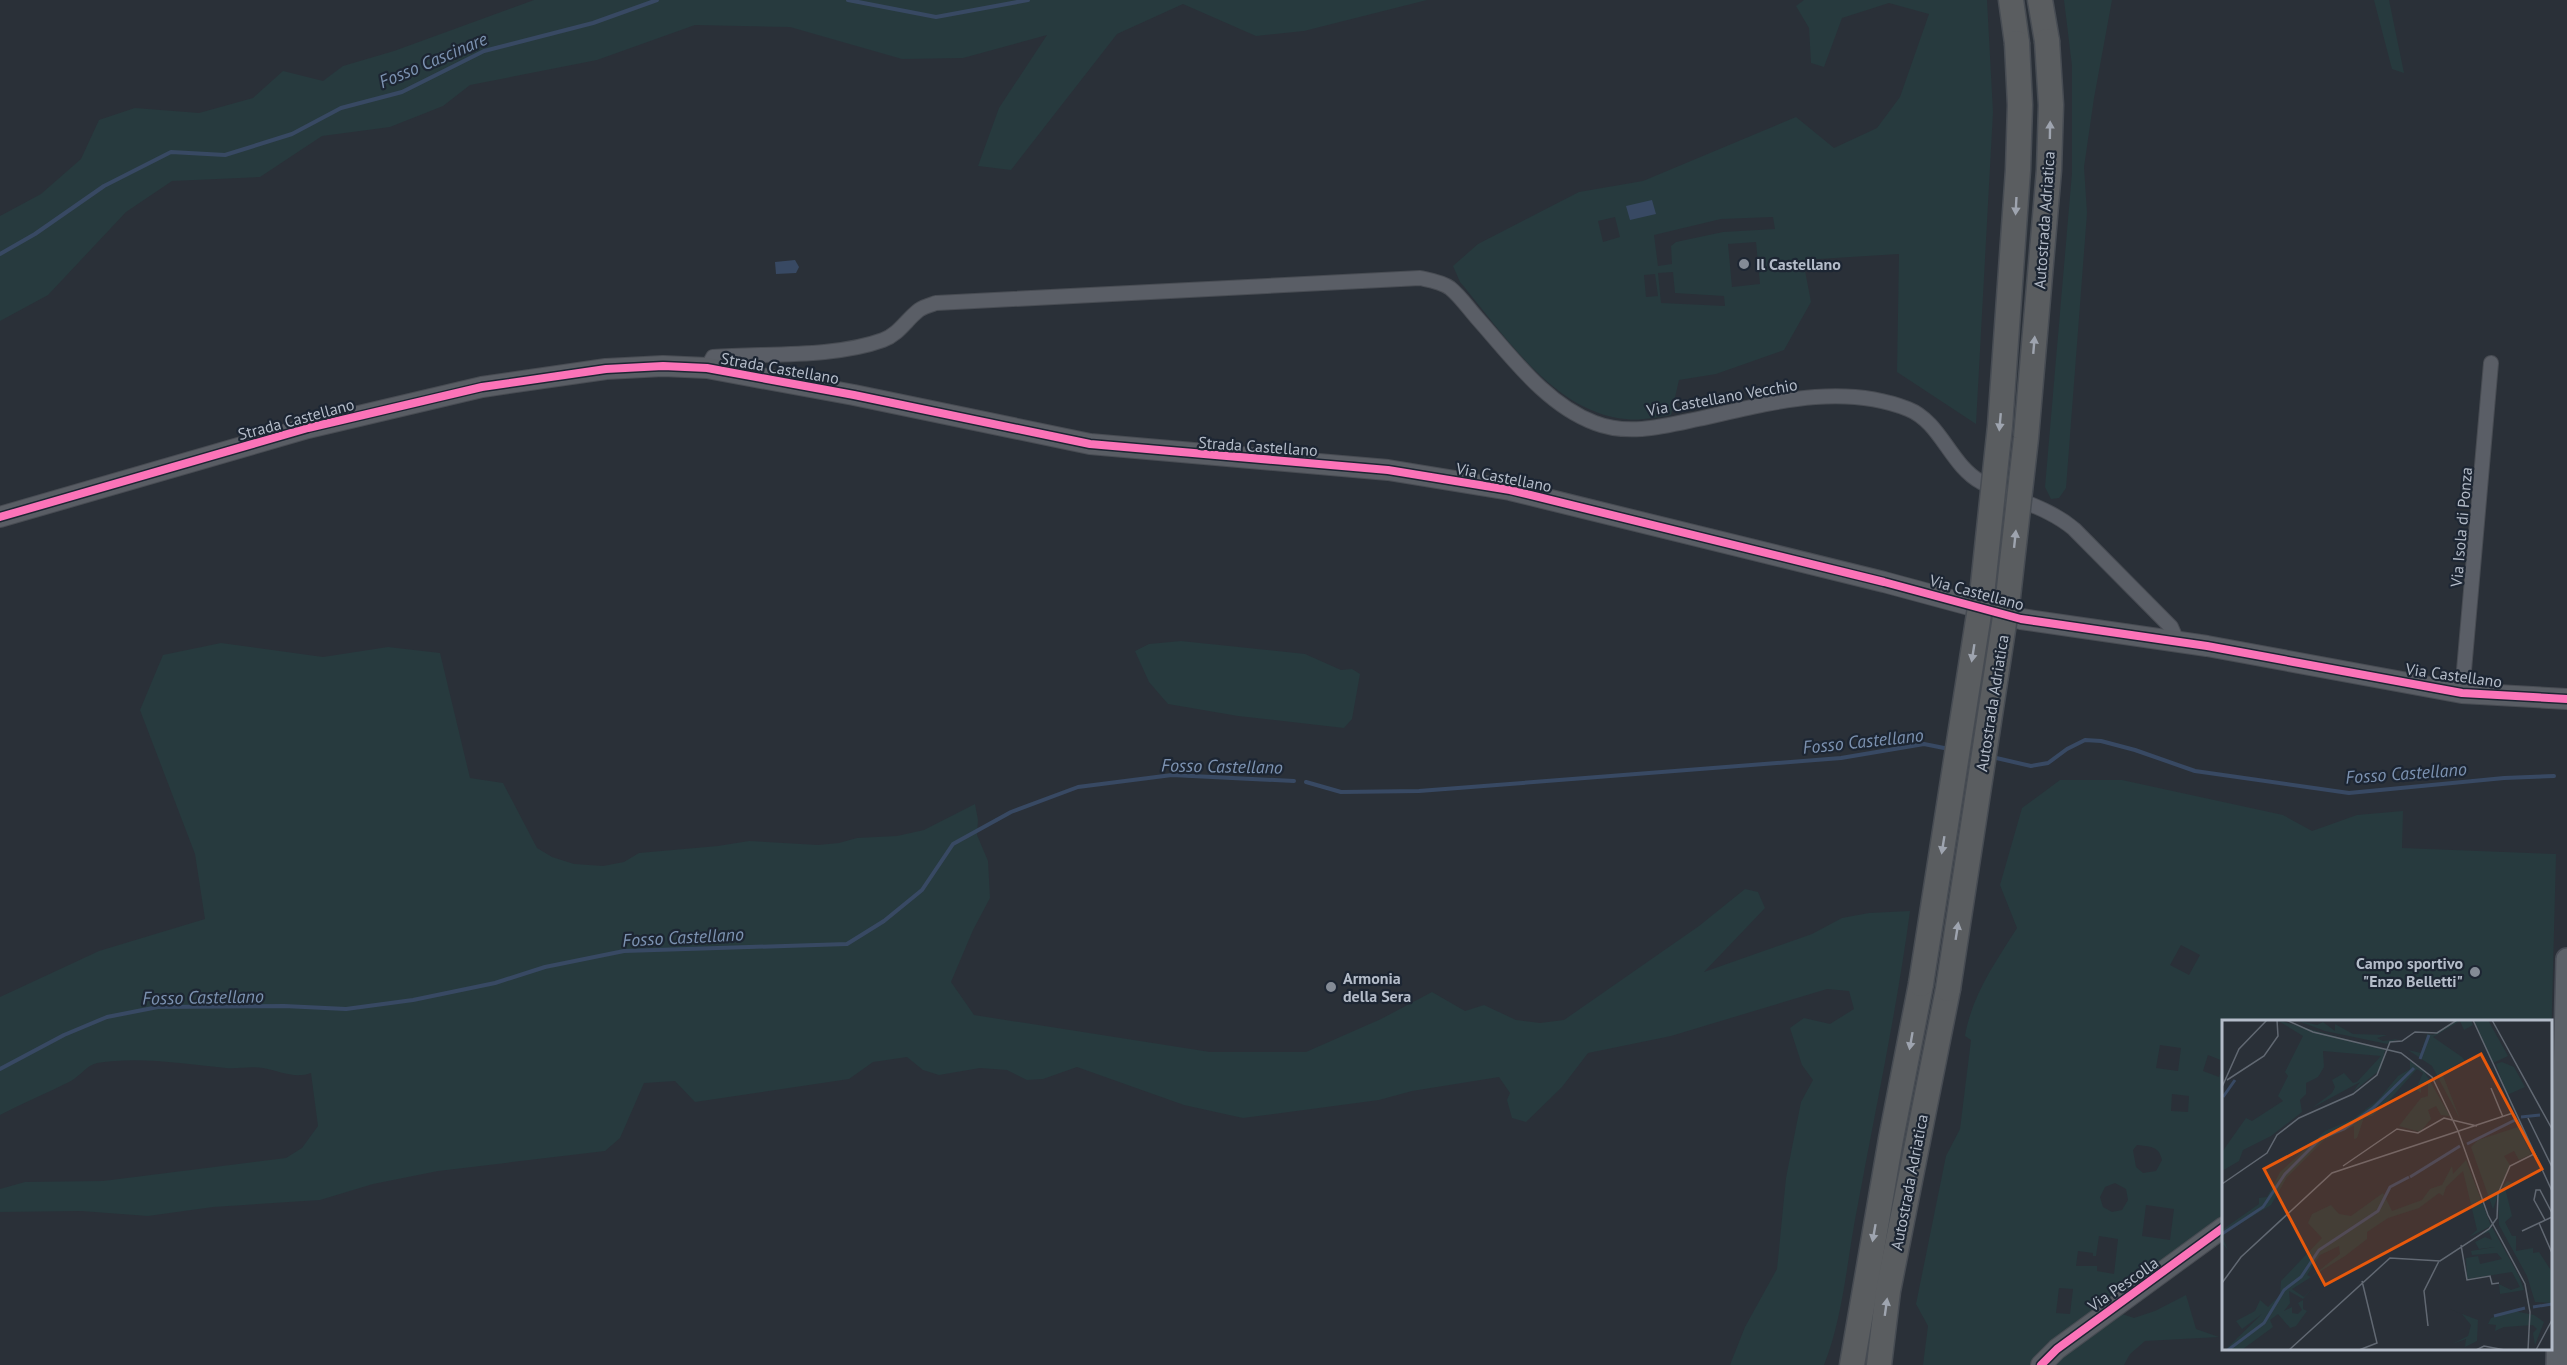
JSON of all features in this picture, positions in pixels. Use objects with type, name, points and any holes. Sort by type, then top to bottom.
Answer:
[{"type":"highway","name":"Autostrada Adriatica","points":[[1852,1365],[1889,1150],[1921,984],[1982,595],[1997,449],[2018,180],[2020,105],[2017,43],[2011,0]]},
{"type":"highway","name":"Autostrada Adriatica","points":[[1879,1365],[1890,1280],[1948,989],[2008,597],[2026,438],[2049,170],[2051,105],[2047,41],[2040,0]]},
{"type":"main road","points":[[2557,1365],[2556,1183],[2567,958]]},
{"type":"street","name":"Strada Castellano","points":[[707,369],[712,357],[794,353],[863,346],[886,339],[919,310],[945,302],[1420,278],[1449,287]]},
{"type":"street","name":"Via Castellano Vecchio","points":[[1449,287],[1558,403],[1595,423],[1619,428],[1656,428],[1780,401],[1831,396],[1886,402],[1911,410],[1933,427],[1953,457],[1980,482],[2059,516],[2074,529],[2171,627],[2177,641]]},
{"type":"street","name":"Via Isola di Ponza","points":[[2462,693],[2492,363]]},
{"type":"street","name":"Strada Castellano","points":[[0,517],[308,428],[482,387],[606,369],[663,366],[707,369],[854,395],[1090,444],[1388,470]]},
{"type":"street","name":"Via Castellano","points":[[1388,470],[1510,490],[1948,598],[2021,619],[2177,641],[2462,693],[2567,699]]},
{"type":"street","name":"Via Pescolla","points":[[2041,1365],[2057,1349],[2222,1228]]},
{"type":"street","name":"Via Pescolla","points":[[2128,1297],[2138,1298],[2161,1289],[2222,1243]]},
{"type":"green space","points":[[534,0],[1427,0],[1304,31],[1256,36],[1183,4],[1117,34],[1011,170],[978,166],[999,108],[1047,35],[963,58],[902,59],[790,27],[695,25],[597,60],[470,85],[443,106],[390,127],[322,136],[260,177],[172,181],[126,212],[48,295],[0,321],[0,216],[41,194],[81,159],[99,120],[135,108],[199,113],[253,98],[283,71],[323,81],[343,66],[394,51]]},
{"type":"green space","points":[[1804,0],[1987,0],[1993,112],[1976,424],[1897,372],[1899,254],[1803,260],[1811,302],[1784,350],[1716,374],[1679,380],[1671,415],[1637,420],[1600,413],[1576,402],[1553,386],[1512,346],[1460,282],[1453,266],[1478,244],[1579,192],[1643,181],[1796,117],[1834,148],[1877,128],[1900,97],[1929,14],[1889,3],[1842,18],[1824,67],[1811,63],[1809,28],[1796,6]],"holes":[[[1615,217],[1620,237],[1603,242],[1598,221]],[[1773,217],[1775,229],[1723,232],[1676,242],[1671,246],[1672,264],[1658,266],[1654,235],[1721,219]],[[1756,242],[1760,284],[1732,287],[1728,244]],[[1673,272],[1675,293],[1724,296],[1725,306],[1661,303],[1658,273]],[[1655,274],[1658,296],[1646,297],[1644,275]]]},
{"type":"green space","points":[[2064,0],[2112,0],[2084,167],[2087,213],[2066,488],[2059,498],[2051,499],[2045,487],[2072,173],[2072,66]]},
{"type":"green space","points":[[2374,0],[2389,0],[2404,73],[2392,69]]},
{"type":"green space","points":[[1181,641],[1305,654],[1341,670],[1352,669],[1360,674],[1352,719],[1344,728],[1238,716],[1168,704],[1149,682],[1135,651],[1149,644]]},
{"type":"green space","points":[[221,643],[323,657],[388,647],[440,653],[470,778],[503,783],[537,848],[552,857],[574,864],[603,866],[624,862],[639,853],[749,841],[818,845],[857,838],[897,836],[924,830],[975,804],[978,820],[977,835],[988,861],[990,898],[973,930],[951,982],[974,1015],[1210,1052],[1306,1052],[1381,1019],[1432,992],[1465,1011],[1484,1005],[1516,1020],[1540,1023],[1564,1020],[1699,926],[1745,889],[1758,892],[1765,908],[1704,972],[1812,934],[1842,918],[1869,913],[1910,911],[1893,1021],[1854,1224],[1841,1306],[1824,1365],[1730,1365],[1745,1327],[1777,1269],[1786,1178],[1801,1102],[1813,1080],[1802,1065],[1790,1028],[1804,1018],[1830,1024],[1854,1009],[1849,991],[1827,989],[1671,1036],[1588,1053],[1562,1087],[1526,1122],[1512,1118],[1507,1100],[1510,1093],[1499,1077],[1412,1091],[1379,1100],[1243,1118],[1184,1105],[1077,1067],[1043,1079],[1027,1080],[1007,1070],[980,1068],[939,1075],[923,1070],[907,1057],[873,1062],[849,1079],[695,1102],[675,1081],[644,1083],[620,1138],[605,1151],[438,1171],[373,1184],[320,1200],[213,1207],[148,1216],[81,1211],[0,1212],[0,1189],[25,1182],[103,1181],[286,1158],[302,1148],[318,1126],[311,1073],[293,1075],[258,1067],[226,1068],[145,1060],[93,1064],[71,1081],[0,1115],[0,997],[99,951],[205,919],[195,854],[140,710],[163,655]]},
{"type":"green space","points":[[2060,780],[2122,780],[2283,815],[2312,831],[2357,815],[2403,811],[2402,848],[2556,854],[2552,1020],[2222,1020],[2222,1061],[2208,1055],[2203,1071],[2219,1077],[2222,1067],[2222,1218],[2113,1299],[2066,1330],[2032,1365],[1923,1365],[1928,1326],[1916,1304],[1946,1156],[1960,1129],[1971,1040],[1965,1036],[1968,1021],[1985,980],[2017,928],[2000,885],[2022,808]],"holes":[[[2181,945],[2200,955],[2189,975],[2170,965]],[[2160,1045],[2181,1048],[2178,1071],[2156,1068]],[[2172,1094],[2189,1096],[2188,1112],[2171,1111]],[[2137,1145],[2156,1149],[2162,1160],[2156,1171],[2143,1173],[2136,1167],[2133,1150]],[[2115,1183],[2126,1189],[2128,1200],[2122,1210],[2112,1212],[2103,1207],[2100,1197],[2105,1187]],[[2146,1205],[2174,1209],[2170,1240],[2142,1236]],[[2099,1236],[2118,1239],[2114,1274],[2097,1271],[2097,1266],[2076,1266],[2078,1251],[2093,1253],[2093,1256],[2096,1256]],[[2059,1288],[2073,1289],[2070,1314],[2056,1313]]]},
{"type":"green space","points":[[2186,1295],[2196,1329],[2219,1337],[2145,1341],[2130,1354],[2124,1365],[2053,1365],[2081,1339],[2119,1313],[2134,1318],[2155,1311]]},
{"type":"water","points":[[1652,200],[1656,214],[1630,220],[1626,206]]},
{"type":"water","points":[[795,260],[799,267],[796,273],[776,274],[775,262]]},
{"type":"waterway","name":"Fosso Cascinare","points":[[0,254],[35,234],[104,186],[171,152],[225,155],[292,134],[341,108],[402,92],[484,51],[593,23],[657,0]]},
{"type":"waterway","name":"Fosso Cascinare","points":[[848,0],[936,17],[1028,0]]},
{"type":"waterway","name":"Fosso Castellano","points":[[1992,757],[2031,766],[2048,763],[2067,749],[2085,740],[2101,741],[2195,771],[2349,793],[2504,778],[2554,776]]},
{"type":"waterway","name":"Fosso Castellano","points":[[1306,782],[1341,792],[1419,791],[1841,758],[1924,744],[1949,749]]},
{"type":"waterway","name":"Fosso Castellano","points":[[0,1069],[64,1035],[107,1017],[158,1007],[284,1006],[346,1009],[413,1000],[495,983],[545,967],[624,951],[847,944],[884,921],[922,890],[953,844],[1011,812],[1078,787],[1172,775],[1294,781]]},
{"type":"cycle path","points":[[0,517],[308,428],[482,387],[606,369],[663,366],[707,368],[854,395],[1090,444],[1388,470],[1510,490],[1884,582],[2021,619],[2207,646],[2462,693],[2567,699]]},
{"type":"cycle path","points":[[2041,1365],[2057,1349],[2222,1228]]},
{"type":"place","name":"Il Castellano","points":[[1744,264]]},
{"type":"place","name":"Campo sportivo \"Enzo Belletti\"","points":[[2475,972]]},
{"type":"place","name":"Armonia della Sera","points":[[1331,987]]}]
